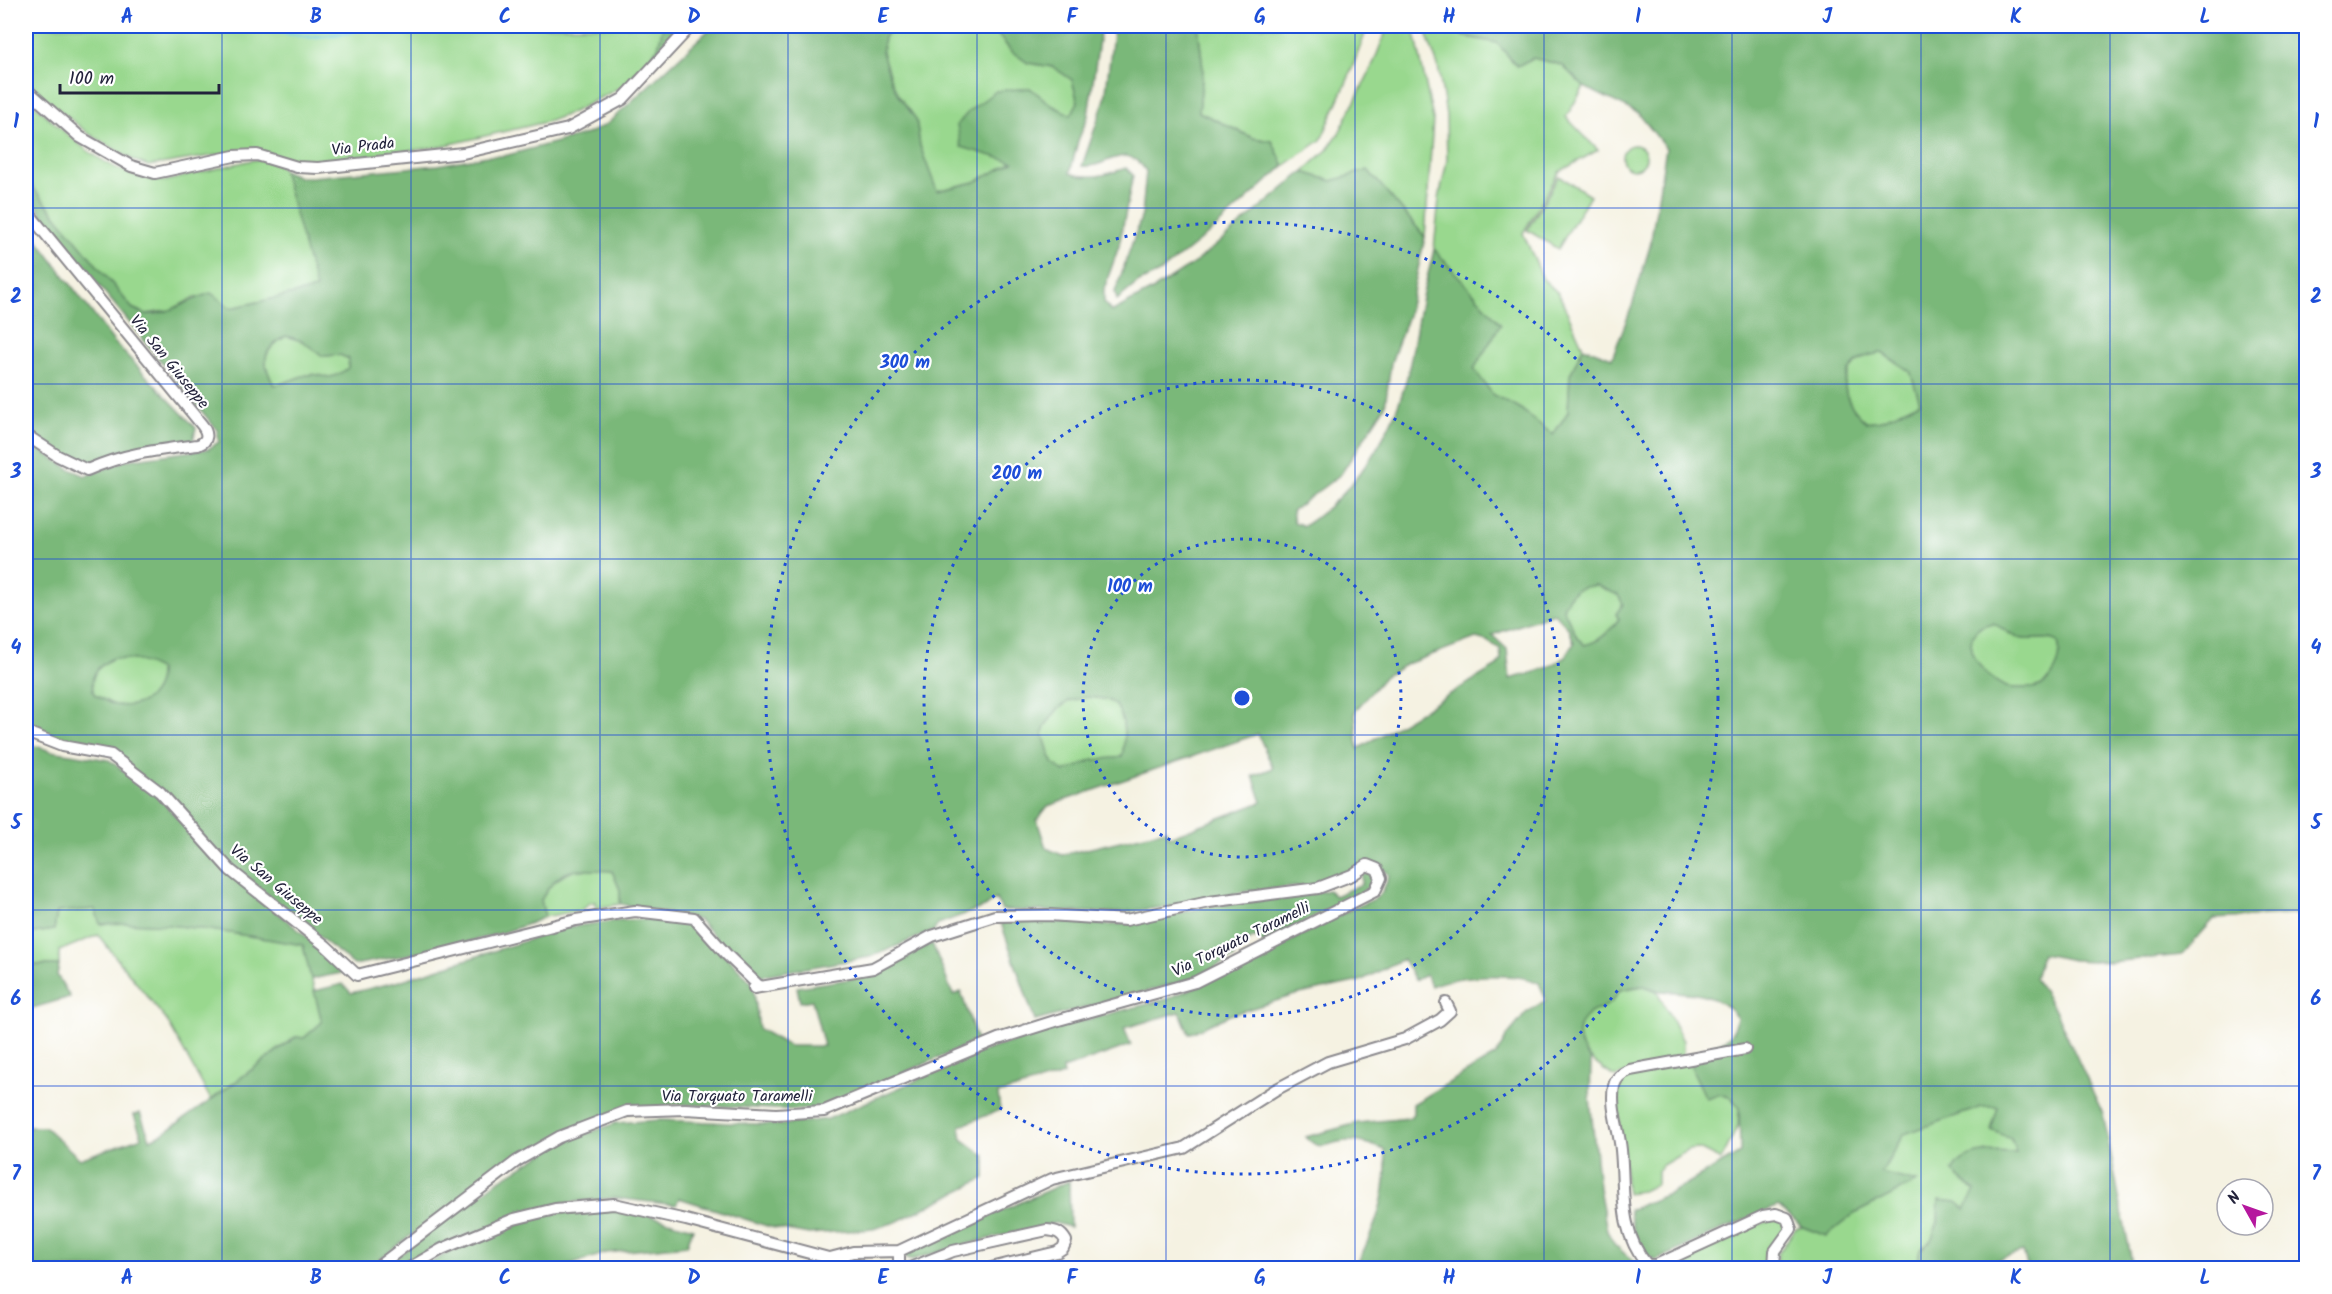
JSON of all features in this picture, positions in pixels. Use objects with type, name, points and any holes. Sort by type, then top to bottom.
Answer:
[{"type":"street","name":"Via Prada","points":[[26,89],[80,137],[124,162],[155,173],[234,156],[257,155],[297,166],[318,168],[463,153],[567,129],[623,99],[691,26]]},
{"type":"street","name":"Via San Giuseppe","points":[[26,210],[202,425],[207,438],[198,445],[139,452],[115,458],[87,470],[58,456],[26,435]]},
{"type":"street","name":"Via San Giuseppe","points":[[26,732],[62,746],[111,755],[160,792],[230,870],[326,946],[357,975]]},
{"type":"street","name":"Via Torquato Taramelli","points":[[357,975],[576,920],[635,911],[694,918],[757,987],[873,968],[932,936],[995,916],[1048,915],[1126,920],[1209,902],[1318,888],[1367,865],[1377,869],[1381,878],[1375,891],[1195,982],[998,1039],[824,1112],[776,1114],[685,1109],[627,1111],[569,1133],[517,1161],[376,1269]]},
{"type":"street","points":[[830,1258],[853,1252],[899,1251],[1052,1179],[1184,1148],[1275,1090],[1328,1062],[1405,1039],[1440,1020],[1450,1011],[1446,1003]]},
{"type":"street","points":[[1745,1049],[1630,1071],[1619,1076],[1614,1084],[1614,1098],[1621,1149],[1626,1221],[1635,1251],[1647,1265],[1656,1265],[1763,1216],[1776,1214],[1787,1218],[1791,1229],[1775,1251],[1773,1269]]},
{"type":"street","points":[[409,1269],[442,1249],[514,1219],[555,1209],[614,1203],[866,1269]]},
{"type":"street","points":[[910,1269],[953,1251],[1047,1230],[1056,1230],[1065,1241],[1063,1248],[1057,1252],[991,1269]]},
{"type":"street","points":[[899,1251],[897,1261],[899,1269]]},
{"type":"green space","points":[[26,26],[663,26],[658,48],[623,86],[573,112],[550,121],[438,147],[314,163],[299,164],[268,153],[236,152],[148,166],[133,160],[89,134],[26,83]]},
{"type":"green space","points":[[663,26],[687,26],[643,71],[623,86],[658,48]]},
{"type":"green space","points":[[713,26],[893,26],[884,37],[882,52],[898,95],[916,119],[920,146],[937,191],[975,182],[1013,162],[961,147],[957,125],[969,111],[996,91],[1030,88],[1053,106],[1071,115],[1078,102],[1072,80],[1053,67],[1028,63],[1011,51],[994,29],[983,26],[1101,26],[1088,116],[1078,141],[1070,173],[1098,176],[1126,168],[1133,175],[1119,246],[1104,289],[1104,302],[1111,312],[1156,288],[1196,262],[1303,172],[1332,181],[1368,170],[1425,237],[1408,315],[1391,363],[1385,406],[1341,474],[1292,511],[1294,522],[1304,526],[1337,499],[1352,483],[1378,447],[1388,428],[1407,377],[1434,249],[1501,324],[1474,369],[1493,395],[1518,407],[1553,435],[1568,412],[1570,375],[1583,347],[1612,358],[1632,306],[1650,246],[1666,148],[1638,113],[1584,87],[1562,65],[1533,58],[1517,66],[1497,43],[1463,36],[1454,26],[2306,26],[2306,914],[2214,919],[2182,955],[2109,962],[2074,960],[2042,954],[2035,978],[2056,1012],[2103,1114],[2133,1268],[2028,1268],[2023,1252],[1969,1268],[1917,1268],[1920,1250],[1931,1240],[1938,1223],[1939,1200],[1957,1202],[1965,1209],[1975,1191],[1952,1171],[1958,1164],[1980,1153],[2016,1153],[2011,1138],[1991,1130],[1998,1107],[1982,1107],[1904,1134],[1881,1173],[1917,1182],[1854,1214],[1826,1236],[1803,1227],[1778,1206],[1655,1261],[1640,1245],[1634,1232],[1629,1210],[1671,1193],[1740,1153],[1739,1108],[1732,1098],[1719,1094],[1706,1098],[1693,1071],[1690,1055],[1726,1039],[1735,1027],[1737,1018],[1730,1009],[1713,999],[1637,986],[1620,990],[1612,1002],[1584,1018],[1578,1030],[1578,1037],[1591,1061],[1590,1098],[1599,1188],[1607,1231],[1615,1245],[1641,1268],[1355,1268],[1374,1226],[1383,1196],[1385,1150],[1352,1141],[1321,1146],[1306,1137],[1358,1123],[1409,1118],[1413,1114],[1413,1104],[1496,1055],[1507,1036],[1526,1013],[1546,1000],[1539,983],[1516,977],[1470,977],[1431,986],[1426,975],[1415,980],[1403,959],[1360,981],[1295,995],[1230,1015],[1189,1034],[1180,1012],[1124,1028],[1131,1045],[1063,1069],[1064,1075],[998,1094],[1000,1110],[960,1126],[962,1139],[985,1156],[985,1178],[896,1222],[873,1229],[809,1234],[770,1227],[679,1198],[676,1205],[615,1198],[555,1204],[434,1247],[402,1268],[382,1268],[498,1181],[559,1144],[616,1123],[659,1120],[780,1125],[828,1119],[983,1051],[1062,1026],[1167,999],[1239,968],[1357,906],[1375,899],[1384,889],[1389,875],[1380,866],[1350,871],[1309,886],[1249,891],[1176,906],[1113,913],[1002,910],[996,899],[984,907],[938,924],[934,931],[870,957],[759,976],[728,951],[699,920],[620,904],[620,890],[612,871],[579,870],[562,875],[548,889],[541,900],[545,917],[476,940],[354,965],[231,865],[113,751],[61,740],[26,726],[26,441],[70,469],[86,476],[127,460],[208,449],[219,442],[217,430],[48,223],[26,191],[26,179],[132,308],[144,314],[162,313],[211,293],[231,308],[316,289],[283,170],[299,177],[311,177],[438,165],[487,156],[504,156],[587,134],[607,124]],"holes":[[[286,336],[302,341],[323,356],[340,355],[349,359],[348,368],[335,376],[307,375],[274,385],[266,363],[268,351]],[[1882,353],[1910,371],[1920,402],[1882,420],[1866,422],[1852,407],[1845,390],[1848,373],[1865,357]],[[1596,585],[1618,595],[1623,604],[1616,614],[1619,619],[1608,632],[1595,642],[1584,645],[1577,637],[1563,608],[1569,597],[1584,587]],[[1554,613],[1569,629],[1574,643],[1563,658],[1555,664],[1510,679],[1507,649],[1492,635]],[[1993,623],[2019,638],[2053,640],[2058,642],[2060,656],[2058,665],[2049,680],[2040,686],[2006,687],[1994,680],[1978,663],[1971,643],[1973,635],[1980,628]],[[1476,638],[1487,641],[1500,649],[1501,660],[1497,666],[1358,749],[1355,711],[1385,676],[1407,664]],[[113,658],[148,664],[159,670],[156,687],[152,694],[141,703],[124,706],[112,704],[94,694],[92,687],[93,676],[103,664]],[[1089,697],[1107,700],[1116,706],[1122,717],[1124,738],[1122,757],[1093,760],[1064,772],[1054,764],[1050,756],[1043,734],[1045,726],[1057,710],[1069,701]],[[1258,734],[1273,768],[1253,776],[1262,802],[1169,837],[1166,830],[1062,855],[1046,848],[1037,820],[1048,806]]]},
{"type":"green space","points":[[893,26],[983,26],[993,29],[1011,51],[1028,63],[1053,67],[1072,80],[1078,102],[1071,115],[1053,106],[1030,88],[1014,162],[975,182],[936,191],[920,146],[916,119],[898,95],[882,52],[884,37]]},
{"type":"green space","points":[[1114,26],[1198,26],[1203,69],[1199,112],[1253,138],[1272,141],[1284,166],[1213,230],[1159,273],[1139,282],[1117,300],[1115,292],[1142,215],[1146,171],[1138,162],[1123,156],[1100,164],[1082,166],[1105,99]]},
{"type":"green space","points":[[1198,26],[1368,26],[1321,140],[1284,166],[1272,141],[1253,138],[1199,112],[1203,69]]},
{"type":"green space","points":[[1388,26],[1415,26],[1433,119],[1425,237],[1368,170],[1332,181],[1303,172],[1327,150],[1339,133],[1372,67]]},
{"type":"green space","points":[[1428,26],[1454,26],[1463,36],[1497,43],[1517,66],[1533,58],[1562,65],[1584,87],[1566,117],[1598,150],[1559,172],[1523,233],[1543,279],[1559,294],[1583,347],[1570,375],[1568,412],[1553,435],[1518,407],[1493,395],[1473,369],[1457,277],[1434,249],[1439,199],[1447,160],[1446,115],[1438,66],[1427,36]]},
{"type":"green space","points":[[26,96],[72,138],[106,163],[145,178],[165,181],[252,160],[273,162],[283,170],[317,289],[231,308],[195,297],[171,310],[146,314],[132,308],[26,179]]},
{"type":"green space","points":[[1634,145],[1642,149],[1646,157],[1642,165],[1634,169],[1626,165],[1622,157],[1626,149]]},
{"type":"green space","points":[[1559,176],[1590,195],[1558,249],[1527,230]]},
{"type":"green space","points":[[26,225],[114,342],[196,428],[193,441],[120,451],[84,465],[26,432]]},
{"type":"green space","points":[[286,336],[302,341],[323,356],[340,355],[349,359],[348,368],[335,376],[307,375],[274,385],[267,370],[266,357],[272,346]]},
{"type":"green space","points":[[1882,353],[1910,371],[1921,402],[1882,420],[1866,422],[1852,407],[1845,390],[1845,381],[1854,365],[1863,358]]},
{"type":"green space","points":[[1596,585],[1618,595],[1623,604],[1616,614],[1619,619],[1612,628],[1599,639],[1584,645],[1577,637],[1563,608],[1575,591]]},
{"type":"green space","points":[[1993,622],[2019,638],[2049,639],[2058,642],[2060,656],[2058,664],[2046,682],[2035,687],[2009,688],[1985,673],[1973,653],[1971,643],[1973,634],[1980,627]]},
{"type":"green space","points":[[113,658],[143,662],[159,670],[156,687],[147,699],[141,703],[124,706],[107,702],[94,694],[93,676],[103,664]]},
{"type":"green space","points":[[1089,697],[1110,701],[1119,710],[1124,731],[1122,757],[1064,772],[1054,764],[1050,756],[1043,734],[1045,726],[1057,710],[1069,701]]},
{"type":"green space","points":[[26,743],[51,751],[109,760],[158,797],[228,872],[346,969],[341,973],[311,979],[303,945],[177,926],[100,924],[95,909],[57,912],[54,930],[26,934]]},
{"type":"green space","points":[[578,869],[612,871],[620,890],[620,904],[596,908],[595,902],[582,910],[545,917],[541,900],[545,894],[556,880]]},
{"type":"green space","points":[[1370,873],[1374,883],[1360,893],[1262,943],[1257,936],[1231,949],[1235,957],[1193,979],[1035,1021],[1001,923],[1031,920],[1108,925],[1145,921],[1210,906],[1299,896],[1328,890],[1335,896],[1362,884],[1362,875]]},
{"type":"green space","points":[[95,909],[101,924],[177,926],[303,945],[322,1022],[304,1038],[295,1037],[211,1100],[167,1021],[98,935],[59,951],[59,965],[26,965],[26,934],[54,930],[57,912]]},
{"type":"green space","points":[[621,920],[694,921],[753,984],[759,1029],[789,1046],[824,1046],[812,1000],[800,1002],[797,987],[876,975],[932,943],[953,995],[961,992],[977,1041],[824,1108],[794,1110],[675,1104],[594,1119],[480,1183],[368,1268],[26,1268],[26,1129],[29,1127],[45,1127],[80,1159],[142,1137],[134,1115],[140,1113],[150,1139],[162,1134],[211,1100],[296,1037],[304,1038],[322,1022],[314,991],[343,984],[351,993],[396,982],[569,927]]},
{"type":"green space","points":[[26,965],[59,965],[57,975],[70,997],[26,1010]]},
{"type":"green space","points":[[1644,986],[1657,991],[1683,1041],[1683,1057],[1615,1077],[1597,1065],[1582,1049],[1577,1040],[1577,1031],[1580,1022],[1610,1001],[1620,990]]},
{"type":"green space","points":[[1692,1062],[1719,1094],[1732,1098],[1739,1108],[1738,1126],[1721,1160],[1699,1149],[1688,1150],[1661,1166],[1657,1171],[1657,1184],[1642,1191],[1627,1193],[1618,1107],[1618,1085],[1625,1076]]},
{"type":"green space","points":[[1982,1107],[1999,1107],[2016,1153],[1986,1152],[1952,1171],[1975,1191],[1965,1210],[1939,1200],[1938,1223],[1931,1240],[1920,1250],[1917,1268],[1776,1268],[1778,1254],[1795,1229],[1803,1227],[1826,1236],[1854,1214],[1916,1182],[1881,1174],[1904,1134]]},
{"type":"green space","points":[[1069,1181],[1070,1227],[1055,1223],[955,1247],[912,1260],[906,1257],[906,1253]]},
{"type":"green space","points":[[599,1207],[623,1208],[693,1228],[687,1245],[606,1253],[562,1268],[421,1268],[451,1251],[543,1215]]},
{"type":"green space","points":[[1775,1219],[1782,1220],[1787,1226],[1769,1268],[1656,1268],[1744,1229]]},
{"type":"waterway","points":[[239,26],[311,37],[347,33],[370,26]]}]
